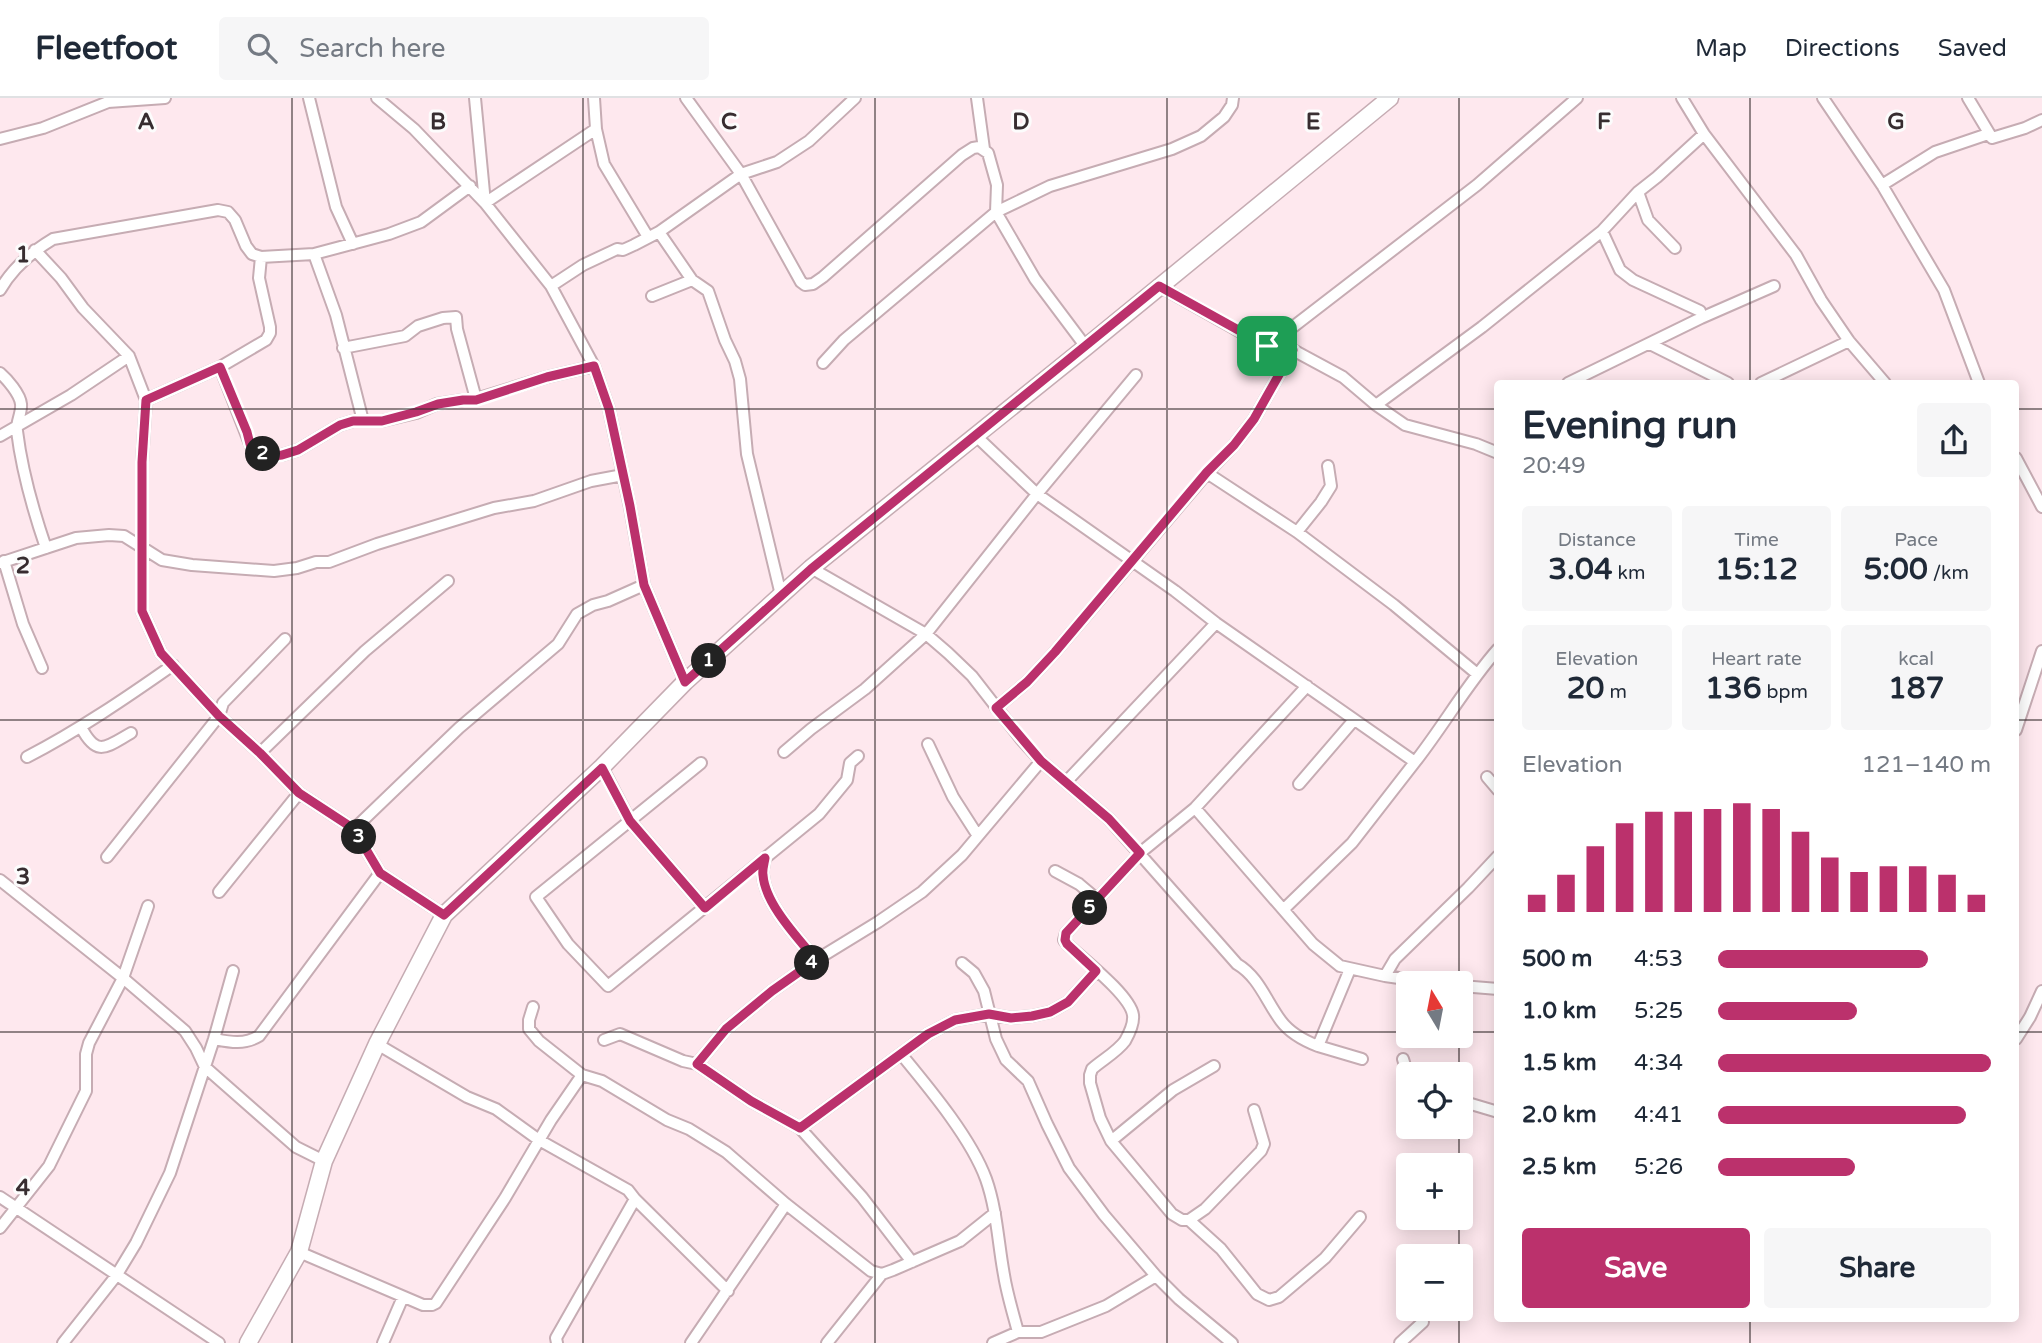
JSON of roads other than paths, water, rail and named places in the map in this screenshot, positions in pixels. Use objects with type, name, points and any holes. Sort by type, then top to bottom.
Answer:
[{"type":"street","points":[[83,98],[88,110]]},
{"type":"street","points":[[0,139],[43,128],[108,102],[166,98]]},
{"type":"street","points":[[309,98],[336,207],[353,244]]},
{"type":"street","points":[[377,98],[414,129],[485,203],[551,286],[594,366],[609,409],[644,585],[685,682]]},
{"type":"street","points":[[475,98],[485,203]]},
{"type":"street","points":[[594,98],[596,129],[604,164],[648,237]]},
{"type":"street","points":[[686,98],[741,174],[805,285],[813,284],[962,155],[974,148],[984,149],[992,163],[997,185],[996,212],[1035,279],[1086,347]]},
{"type":"street","points":[[551,286],[583,265],[659,232],[741,174],[777,162],[809,141],[855,98]]},
{"type":"street","points":[[977,98],[984,149]]},
{"type":"street","points":[[822,363],[853,332],[996,212],[1050,186],[1172,149],[1201,136],[1224,117],[1233,98]]},
{"type":"street","points":[[248,1343],[299,1252],[324,1161],[377,1044],[444,915],[602,768],[685,682],[811,569],[1390,98]]},
{"type":"street","points":[[1267,346],[1477,185],[1577,98]]},
{"type":"street","points":[[1682,98],[1704,134],[1796,255],[1821,300],[1849,341],[1882,380]]},
{"type":"street","points":[[1823,98],[1882,185],[1944,290],[1978,380]]},
{"type":"street","points":[[1968,98],[1992,138]]},
{"type":"street","points":[[1992,138],[2042,120]]},
{"type":"street","points":[[485,203],[596,129]]},
{"type":"street","points":[[1376,405],[1482,327],[1602,232],[1638,192],[1704,134]]},
{"type":"street","points":[[1882,185],[1935,152],[1988,134],[1992,138]]},
{"type":"street","points":[[0,290],[4,282],[35,250],[53,239],[218,210],[228,212],[252,254],[261,257],[314,254],[389,234],[421,222],[470,186]]},
{"type":"street","points":[[1638,192],[1648,220],[1675,248]]},
{"type":"street","points":[[659,232],[692,280],[708,291],[735,361],[740,379],[747,454],[781,595]]},
{"type":"street","points":[[1602,232],[1620,270],[1633,280],[1700,311],[1701,318]]},
{"type":"street","points":[[35,250],[83,307],[130,356],[146,400],[142,462],[142,611],[161,653],[219,716],[299,793],[354,829],[380,873],[444,915]]},
{"type":"street","points":[[314,254],[336,315],[363,421]]},
{"type":"street","points":[[146,400],[220,367],[260,345],[270,333],[259,278],[261,257]]},
{"type":"street","points":[[652,296],[692,280]]},
{"type":"street","points":[[1159,286],[1267,346],[1293,350],[1343,377],[1405,425],[1494,451]]},
{"type":"street","points":[[1574,380],[1701,318],[1774,286]]},
{"type":"street","points":[[343,348],[405,336],[418,326],[456,317],[476,400]]},
{"type":"street","points":[[1767,380],[1849,341]]},
{"type":"street","points":[[1650,344],[1722,380]]},
{"type":"street","points":[[996,708],[1027,682],[1055,652],[1207,472],[1234,445],[1254,419],[1293,350]]},
{"type":"street","points":[[0,436],[71,395],[130,356]]},
{"type":"street","points":[[220,367],[250,444],[256,452],[282,455],[298,450],[340,425],[353,421],[382,421],[438,404],[476,400],[547,377],[594,366]]},
{"type":"street","points":[[0,373],[10,382],[22,404],[17,427],[23,470],[33,510],[47,548]]},
{"type":"street","points":[[784,752],[865,689],[926,634],[1136,375]]},
{"type":"street","points":[[975,435],[1037,494],[1415,762]]},
{"type":"street","points":[[2019,464],[2042,507]]},
{"type":"street","points":[[1297,532],[1331,485],[1328,466]]},
{"type":"street","points":[[1207,472],[1297,532],[1394,605],[1476,673]]},
{"type":"street","points":[[42,668],[23,624],[2,562],[76,538],[109,535],[124,536],[162,560],[274,571],[297,568],[316,562],[329,562],[377,544],[494,508],[534,501],[591,481],[623,475]]},
{"type":"street","points":[[811,569],[926,634],[972,676],[1041,761],[1109,819],[1237,964],[1248,971],[1286,1026],[1307,1042],[1362,1059]]},
{"type":"street","points":[[260,753],[365,651],[448,581]]},
{"type":"street","points":[[354,829],[459,729],[558,644],[577,614],[644,585]]},
{"type":"street","points":[[1066,782],[1216,623]]},
{"type":"street","points":[[107,857],[219,716],[223,703],[285,639]]},
{"type":"street","points":[[2019,724],[2036,687],[2042,651]]},
{"type":"street","points":[[1284,909],[1352,843],[1433,739],[1476,673],[1494,653]]},
{"type":"street","points":[[27,757],[110,710],[173,665]]},
{"type":"street","points":[[1254,1110],[1264,1147],[1205,1209],[1189,1220],[1182,1220],[1166,1208],[1111,1141],[1100,1118],[1090,1083],[1092,1069],[1124,1042],[1133,1015],[1120,991],[1065,940],[1066,933],[1140,853],[1195,808],[1307,686]]},
{"type":"street","points":[[1299,784],[1354,720]]},
{"type":"street","points":[[81,727],[88,742],[94,747],[103,747],[131,733]]},
{"type":"street","points":[[928,744],[953,797],[978,836]]},
{"type":"street","points":[[701,763],[536,897],[568,944],[608,986],[819,814],[847,780],[850,763],[858,756]]},
{"type":"street","points":[[697,1064],[726,1029],[772,991],[922,892],[962,855],[1041,761]]},
{"type":"street","points":[[602,768],[630,821],[705,908]]},
{"type":"street","points":[[1487,777],[1494,785]]},
{"type":"street","points":[[219,892],[299,793]]},
{"type":"street","points":[[1195,808],[1321,952],[1340,966],[1396,978]]},
{"type":"street","points":[[765,858],[762,873],[767,893],[787,924],[816,960]]},
{"type":"street","points":[[1385,976],[1395,959],[1494,860]]},
{"type":"street","points":[[1055,871],[1079,884],[1098,900]]},
{"type":"street","points":[[214,1039],[244,1043],[259,1036],[380,873]]},
{"type":"street","points":[[0,880],[185,1031],[197,1048],[205,1067],[296,1147],[324,1161]]},
{"type":"street","points":[[0,1228],[49,1166],[86,1091],[86,1054],[89,1043],[123,978],[148,906]]},
{"type":"street","points":[[962,962],[974,973],[984,991],[996,1040],[1006,1060],[1028,1081],[1069,1168],[1104,1215],[1156,1276],[1232,1343]]},
{"type":"street","points":[[1318,1046],[1350,969]]},
{"type":"street","points":[[63,1343],[116,1276],[136,1243],[170,1173],[214,1039],[233,971]]},
{"type":"street","points":[[800,1128],[928,1034],[955,1020],[989,1014],[1011,1018],[1050,1012],[1068,1002],[1096,971]]},
{"type":"street","points":[[1474,987],[1494,989]]},
{"type":"street","points":[[2019,1034],[2042,991]]},
{"type":"street","points":[[533,1007],[528,1029],[531,1035],[582,1075],[602,1081],[726,1152],[859,1262],[871,1271],[882,1274]]},
{"type":"street","points":[[604,1040],[620,1034],[683,1061],[697,1064],[751,1101],[800,1128],[862,1198],[912,1262]]},
{"type":"street","points":[[377,1044],[467,1097],[496,1109],[539,1140],[628,1190],[728,1291]]},
{"type":"street","points":[[901,1054],[930,1089],[971,1150],[985,1178],[995,1213],[1004,1276],[1018,1332]]},
{"type":"street","points":[[1111,1141],[1173,1090],[1214,1066]]},
{"type":"street","points":[[299,1252],[403,1297],[427,1306],[432,1305],[439,1300],[582,1075]]},
{"type":"street","points":[[1473,1105],[1494,1111]]},
{"type":"street","points":[[0,1197],[219,1343]]},
{"type":"street","points":[[557,1343],[556,1338],[635,1199]]},
{"type":"street","points":[[691,1343],[786,1204]]},
{"type":"street","points":[[827,1343],[882,1274],[960,1241],[995,1213]]},
{"type":"street","points":[[1189,1220],[1221,1249],[1256,1294],[1273,1300],[1325,1258],[1360,1217]]},
{"type":"street","points":[[993,1343],[1018,1332],[1041,1332],[1106,1306],[1156,1276]]},
{"type":"street","points":[[383,1343],[403,1297]]},
{"type":"street","points":[[1400,1343],[1423,1322]]}]
